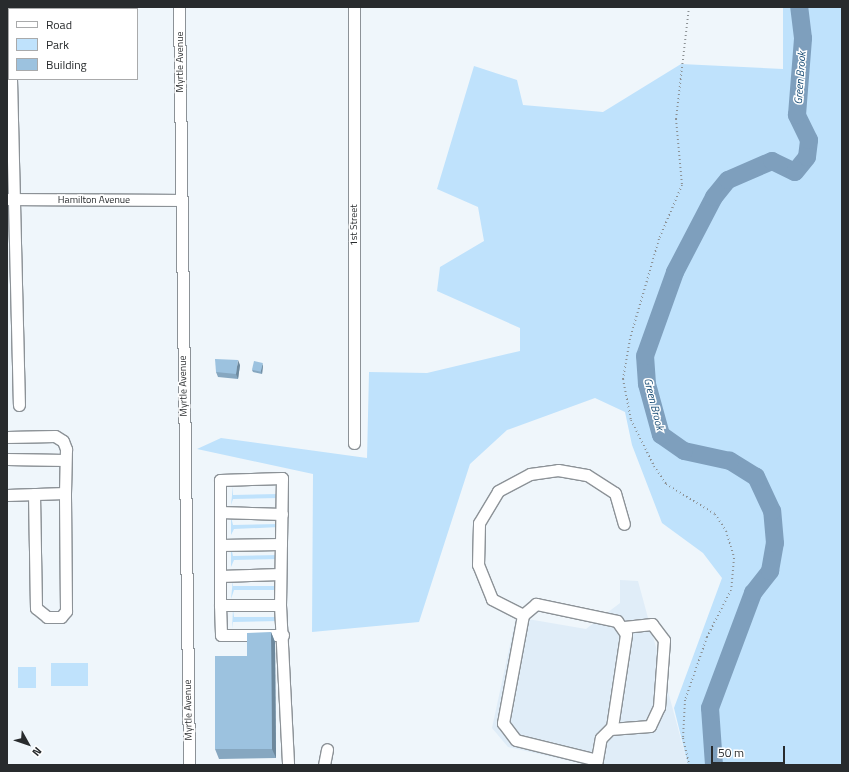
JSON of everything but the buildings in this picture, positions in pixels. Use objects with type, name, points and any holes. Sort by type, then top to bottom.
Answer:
[{"type":"street","name":"Myrtle Avenue","points":[[179,7],[189,765]]},
{"type":"street","name":"1st Street","points":[[354,7],[354,443]]},
{"type":"street","points":[[11,80],[11,345],[19,405]]},
{"type":"street","name":"Hamilton Avenue","points":[[10,199],[181,200]]},
{"type":"street","points":[[7,437],[55,436],[63,441],[65,460],[66,611],[61,617],[47,617],[36,608],[34,494]]},
{"type":"street","points":[[7,459],[65,460]]},
{"type":"street","points":[[523,615],[492,599],[478,565],[479,523],[498,491],[530,474],[558,470],[587,475],[615,493],[624,524]]},
{"type":"street","points":[[283,635],[221,635],[220,480],[282,478],[280,605],[283,635],[288,765]]},
{"type":"street","points":[[7,494],[65,493]]},
{"type":"street","points":[[220,512],[282,514]]},
{"type":"street","points":[[220,545],[281,544]]},
{"type":"street","points":[[220,576],[280,574]]},
{"type":"street","points":[[536,604],[617,622],[624,627],[626,634],[610,729],[601,738],[596,762],[516,740],[502,723],[523,615],[536,604]]},
{"type":"street","points":[[220,605],[280,605]]},
{"type":"street","points":[[610,729],[650,726],[659,707],[664,640],[652,624],[624,627]]},
{"type":"street","points":[[324,765],[326,749]]},
{"type":"path","points":[[689,7],[676,119],[682,185],[659,239],[630,339],[623,379],[631,420],[654,466],[666,484],[715,514],[726,531],[734,558],[731,590],[707,637],[686,700],[683,738],[689,765]]},
{"type":"shaded area","points":[[620,580],[638,581],[688,765],[588,765],[508,747],[492,728],[516,617],[586,629],[620,603]]},
{"type":"green space","points":[[783,7],[842,7],[842,765],[688,765],[674,708],[722,578],[703,553],[662,523],[632,445],[625,412],[595,398],[507,430],[470,464],[419,622],[312,632],[313,474],[197,449],[221,438],[367,458],[369,372],[427,373],[520,351],[520,328],[437,291],[440,267],[484,241],[478,207],[437,189],[474,66],[517,80],[523,105],[603,112],[681,64],[783,69]]},
{"type":"green space","points":[[233,486],[233,495],[279,494],[280,498],[233,499],[231,505]]},
{"type":"green space","points":[[231,517],[233,525],[279,524],[280,527],[234,529],[231,535]]},
{"type":"green space","points":[[231,547],[233,556],[280,555],[279,559],[234,560],[231,567]]},
{"type":"green space","points":[[233,579],[233,586],[280,586],[280,590],[234,590],[231,599]]},
{"type":"green space","points":[[233,609],[234,617],[280,617],[280,621],[233,622],[232,629]]},
{"type":"green space","points":[[51,663],[88,663],[88,686],[51,686]]},
{"type":"green space","points":[[18,667],[36,667],[36,688],[18,688]]},
{"type":"waterway","name":"Green Brook","points":[[714,765],[710,708],[753,593],[770,571],[775,543],[772,511],[756,477],[730,461],[684,451],[661,435],[647,384],[645,356],[675,272],[714,197],[728,180],[772,161],[795,172],[807,157],[809,140],[797,115],[803,38],[799,7]]}]
